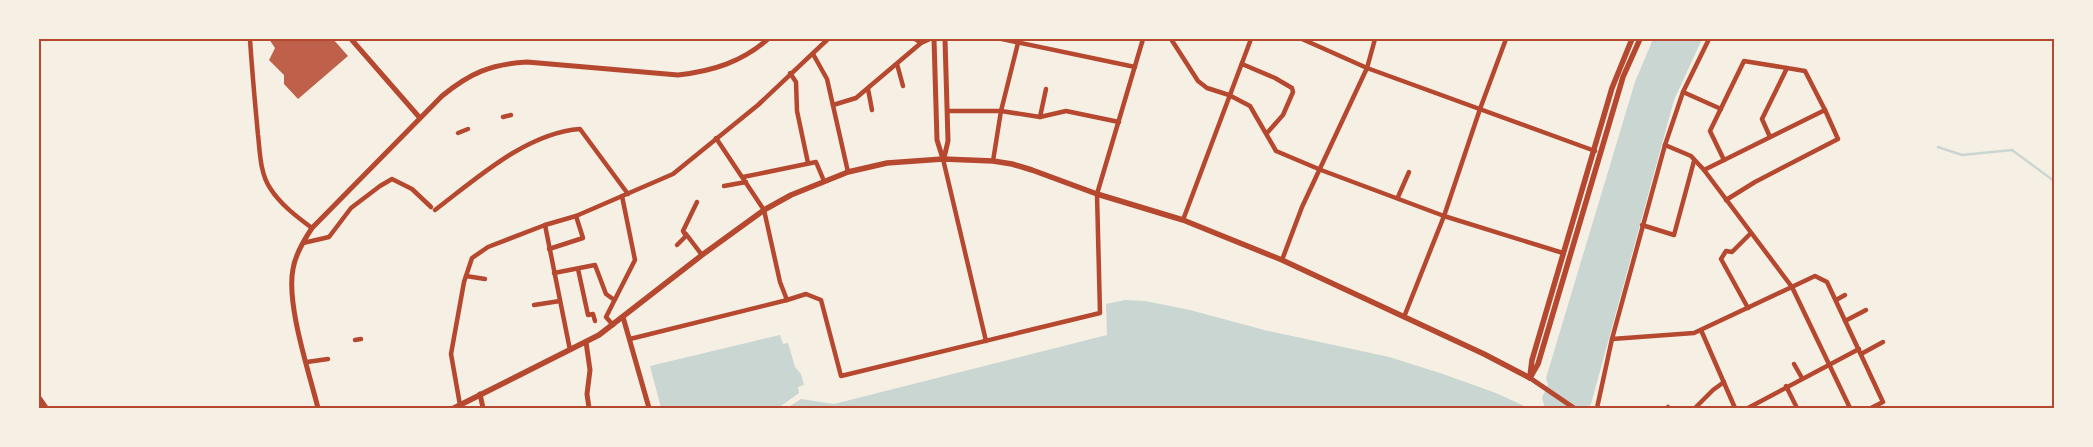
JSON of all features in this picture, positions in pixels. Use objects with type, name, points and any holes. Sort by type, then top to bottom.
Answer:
[{"type":"main road","points":[[1530,378],[1532,360],[1612,88],[1632,39]]},
{"type":"main road","points":[[1530,378],[1538,364],[1623,77],[1640,39]]},
{"type":"main road","points":[[454,408],[586,342],[613,325],[702,255],[764,210],[791,195],[848,172],[887,163],[943,159],[993,161],[1032,170],[1097,194],[1183,220],[1282,260],[1530,378]]},
{"type":"main road","points":[[39,398],[46,408]]},
{"type":"street","points":[[250,39],[251,68],[261,158],[266,179],[269,187],[280,200],[296,216],[312,228]]},
{"type":"street","points":[[351,39],[420,118]]},
{"type":"street","points":[[318,408],[291,289],[293,268],[303,243],[312,228],[442,96],[468,76],[500,65],[527,62],[678,75],[717,69],[753,52],[768,39]]},
{"type":"street","points":[[460,405],[450,354],[466,276],[472,258],[488,247],[545,225],[576,216],[673,174],[758,105],[828,39]]},
{"type":"street","points":[[915,39],[921,43]]},
{"type":"street","points":[[833,105],[856,98],[921,43],[932,39],[937,140],[986,341]]},
{"type":"street","points":[[943,159],[948,141],[946,39]]},
{"type":"street","points":[[1002,39],[1135,67]]},
{"type":"street","points":[[630,339],[806,294],[822,300],[841,376],[1100,313],[1097,194],[1143,39]]},
{"type":"street","points":[[1171,39],[1198,81],[1207,88],[1230,95],[1250,106],[1276,151],[1320,170],[1398,197],[1444,216],[1563,253]]},
{"type":"street","points":[[1183,220],[1251,39]]},
{"type":"street","points":[[1302,39],[1366,68],[1601,153]]},
{"type":"street","points":[[1282,260],[1302,207],[1366,68],[1375,39]]},
{"type":"street","points":[[1404,317],[1444,216],[1506,39]]},
{"type":"street","points":[[1596,408],[1612,339],[1665,145],[1683,92],[1709,39]]},
{"type":"street","points":[[993,161],[1001,111],[1018,41]]},
{"type":"street","points":[[813,54],[827,79],[848,172]]},
{"type":"street","points":[[1724,160],[1710,131],[1744,61],[1805,71],[1838,139],[1755,182],[1726,200]]},
{"type":"street","points":[[897,64],[903,86]]},
{"type":"street","points":[[1242,64],[1275,78],[1292,88],[1293,92],[1283,115],[1267,133]]},
{"type":"street","points":[[1770,137],[1762,120],[1787,68]]},
{"type":"street","points":[[790,74],[796,82],[797,111],[808,163]]},
{"type":"street","points":[[868,89],[872,110]]},
{"type":"street","points":[[1040,117],[1046,89]]},
{"type":"street","points":[[1683,92],[1721,109]]},
{"type":"street","points":[[1704,170],[1825,110]]},
{"type":"street","points":[[948,111],[1001,111],[1040,117],[1066,111],[1119,122]]},
{"type":"street","points":[[502,117],[510,115]]},
{"type":"street","points":[[458,133],[468,129]]},
{"type":"street","points":[[303,243],[328,237],[351,208],[392,179],[412,189],[433,209],[495,163],[548,136],[580,129],[613,171],[628,194]]},
{"type":"street","points":[[716,138],[764,210],[780,282],[787,300]]},
{"type":"street","points":[[1665,145],[1691,156],[1704,170],[1792,287],[1850,408]]},
{"type":"street","points":[[1642,225],[1674,235],[1694,161]]},
{"type":"street","points":[[742,177],[816,162],[824,181]]},
{"type":"street","points":[[1398,197],[1409,172]]},
{"type":"street","points":[[724,186],[746,182]]},
{"type":"street","points":[[613,325],[606,316],[613,299],[635,260],[622,196]]},
{"type":"street","points":[[683,231],[697,202]]},
{"type":"street","points":[[549,249],[583,238],[576,216]]},
{"type":"street","points":[[545,225],[570,350]]},
{"type":"street","points":[[677,244],[686,236],[683,231]]},
{"type":"street","points":[[683,231],[702,255]]},
{"type":"street","points":[[1748,308],[1721,259],[1726,250],[1732,252],[1751,232]]},
{"type":"street","points":[[554,273],[595,265],[606,294],[613,299]]},
{"type":"street","points":[[578,269],[588,315],[593,314],[595,321]]},
{"type":"street","points":[[466,276],[485,279]]},
{"type":"street","points":[[1612,339],[1694,333],[1815,276],[1827,282],[1886,408]]},
{"type":"street","points":[[1836,300],[1846,296]]},
{"type":"street","points":[[534,306],[560,301]]},
{"type":"street","points":[[1845,321],[1866,310]]},
{"type":"street","points":[[623,317],[649,408]]},
{"type":"street","points":[[1700,330],[1735,408]]},
{"type":"street","points":[[355,340],[362,339]]},
{"type":"street","points":[[586,342],[590,370],[587,394],[589,408]]},
{"type":"street","points":[[1748,408],[1829,364],[1883,342]]},
{"type":"street","points":[[307,362],[328,359]]},
{"type":"street","points":[[1794,364],[1802,378]]},
{"type":"street","points":[[1530,378],[1574,408]]},
{"type":"street","points":[[1695,408],[1724,382]]},
{"type":"street","points":[[1786,386],[1797,408]]},
{"type":"street","points":[[480,394],[483,408]]},
{"type":"street","points":[[1871,408],[1883,402]]},
{"type":"shaded area","points":[[1653,39],[1702,39],[1674,100],[1591,404],[1587,408],[1545,408],[1542,398],[1548,385],[1546,378],[1635,82]]},
{"type":"shaded area","points":[[1125,300],[1145,301],[1190,310],[1264,330],[1389,357],[1496,393],[1529,408],[787,408],[801,399],[834,404],[1107,335],[1106,304]]},
{"type":"shaded area","points":[[780,335],[783,344],[788,343],[795,367],[801,374],[804,385],[798,387],[799,393],[778,408],[661,408],[650,366]]},
{"type":"building","points":[[269,39],[333,39],[348,56],[298,99],[284,84],[284,75],[269,60],[275,48]]},
{"type":"waterway","points":[[1938,147],[1962,155],[2012,150],[2054,181]]}]
